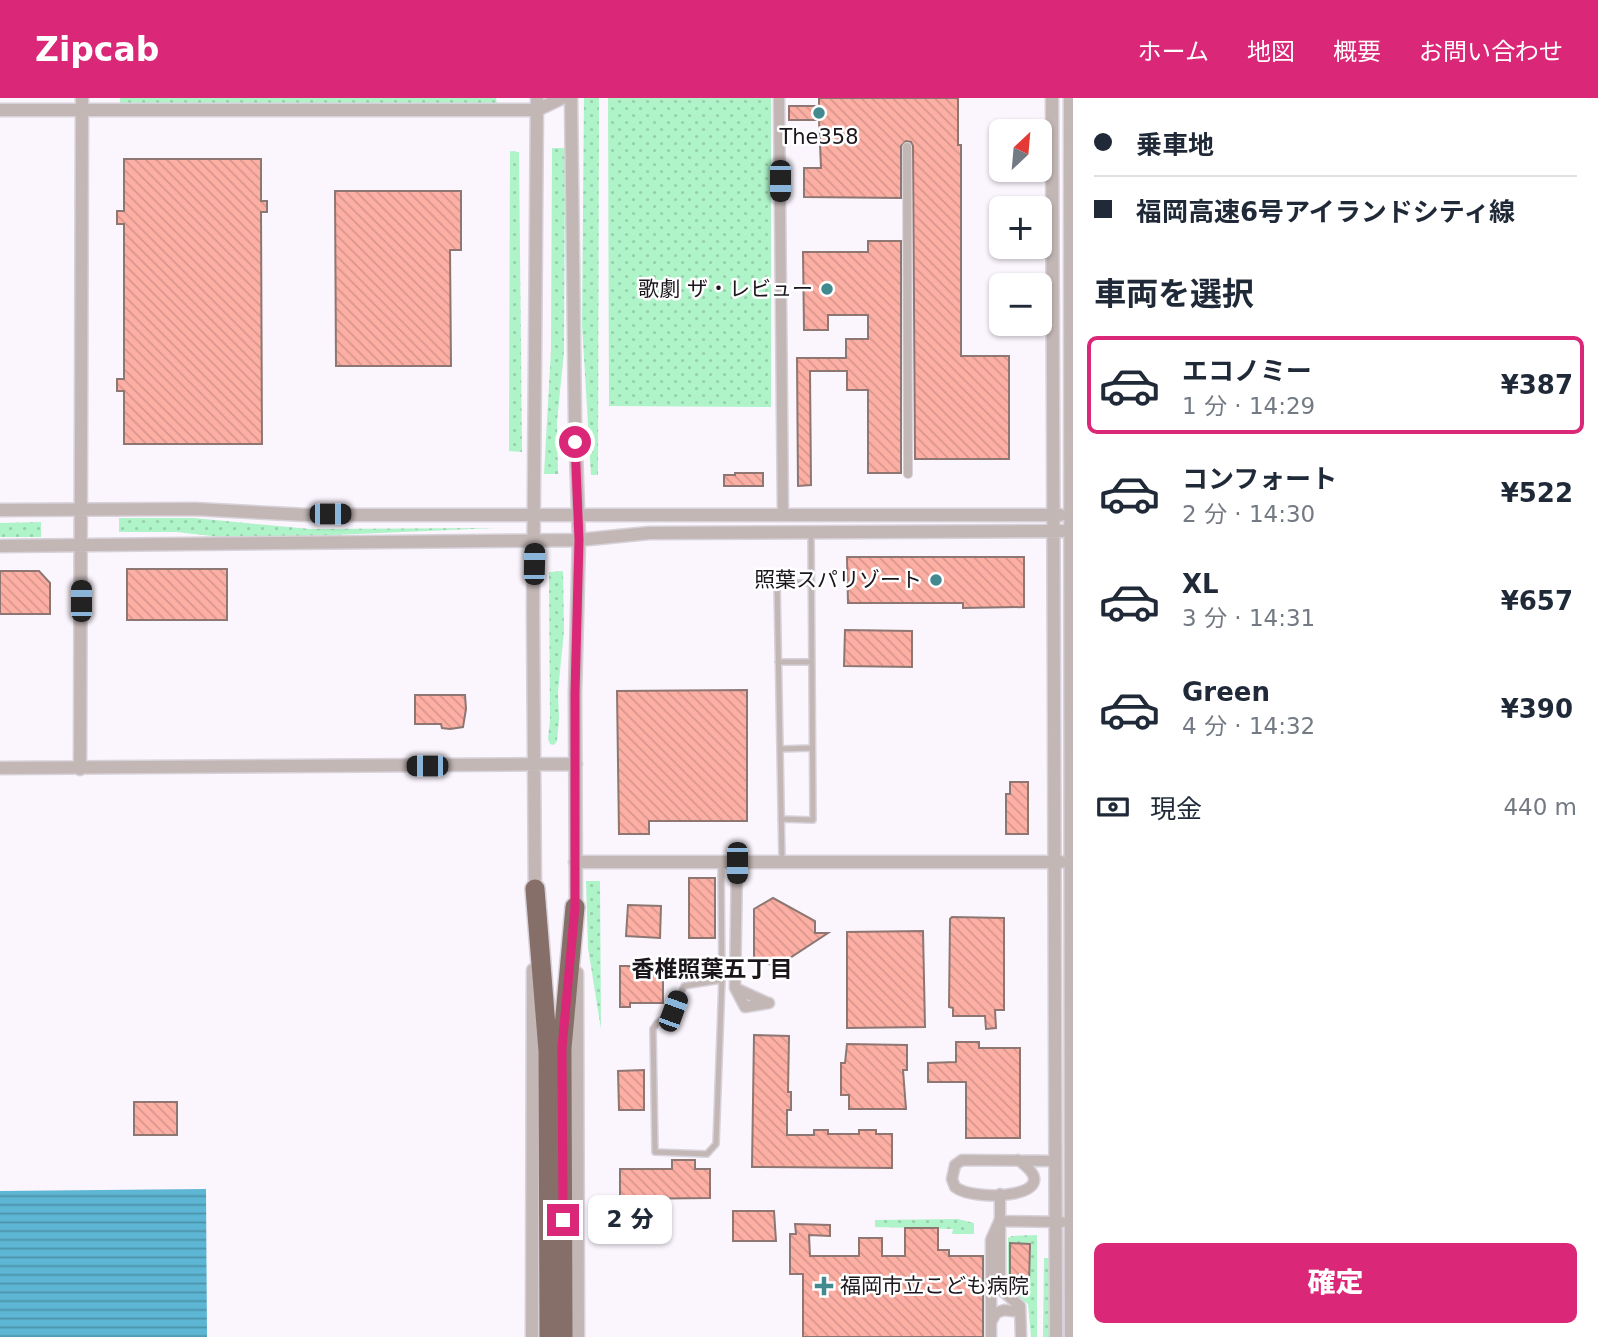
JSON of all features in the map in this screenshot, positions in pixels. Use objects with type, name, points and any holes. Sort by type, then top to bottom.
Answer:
[{"type":"highway","points":[[535,889],[555,1049],[556,1244],[549,1337]]},
{"type":"highway","points":[[555,1049],[575,907]]},
{"type":"highway","points":[[556,1244],[564,1337]]},
{"type":"street","points":[[0,110],[82,104],[537,104],[562,98]]},
{"type":"street","points":[[571,98],[579,540],[575,693],[575,907],[579,1051],[578,1337]]},
{"type":"street","points":[[779,98],[783,515]]},
{"type":"street","points":[[1052,98],[1056,1337]]},
{"type":"street","points":[[1070,98],[1071,1337]]},
{"type":"street","points":[[80,769],[82,104]]},
{"type":"street","points":[[532,1337],[537,104]]},
{"type":"street","points":[[907,146],[908,474]]},
{"type":"street","points":[[0,510],[195,509],[307,515],[1072,515]]},
{"type":"street","points":[[0,546],[579,540],[649,533],[1072,530]]},
{"type":"street","points":[[0,768],[576,764]]},
{"type":"street","points":[[575,862],[1072,862]]},
{"type":"street","points":[[736,988],[737,863]]},
{"type":"street","points":[[1018,1160],[1027,1166],[1033,1182],[1028,1190],[1018,1194],[961,1192],[952,1179],[955,1165],[962,1160],[1018,1160],[1054,1161]]},
{"type":"street","points":[[1000,1194],[1000,1289],[1020,1306],[1021,1337]]},
{"type":"street","points":[[999,1221],[1071,1222]]},
{"type":"street","points":[[991,1337],[991,1240],[999,1221]]},
{"type":"street","points":[[990,1322],[996,1312],[1020,1312]]},
{"type":"lane","points":[[781,819],[813,820],[811,533]]},
{"type":"lane","points":[[782,863],[777,583],[811,583]]},
{"type":"lane","points":[[778,662],[811,662]]},
{"type":"lane","points":[[780,749],[812,748]]},
{"type":"lane","points":[[721,863],[722,980],[716,1144],[707,1154],[655,1152],[653,1029],[673,1011],[684,986],[722,980]]},
{"type":"green space","points":[[120,98],[496,98],[497,104],[120,103]]},
{"type":"green space","points":[[584,98],[599,98],[598,475],[591,475],[582,324]]},
{"type":"green space","points":[[608,98],[771,98],[771,407],[609,406]]},
{"type":"green space","points":[[552,148],[565,148],[564,351],[557,422],[558,474],[544,474],[551,350]]},
{"type":"green space","points":[[510,151],[519,152],[522,452],[509,451]]},
{"type":"green space","points":[[119,518],[194,518],[310,529],[495,528],[221,537],[176,532],[119,532]]},
{"type":"green space","points":[[41,522],[41,537],[0,537],[0,523]]},
{"type":"green space","points":[[563,571],[564,630],[558,692],[559,719],[557,741],[554,745],[550,744],[548,739],[549,572]]},
{"type":"green space","points":[[586,881],[600,881],[601,1029],[588,948]]},
{"type":"green space","points":[[958,1219],[974,1223],[974,1234],[952,1234],[953,1229],[875,1227],[875,1220]]},
{"type":"green space","points":[[1037,1235],[1037,1337],[1031,1337],[1028,1304],[1008,1288],[1008,1238]]},
{"type":"green space","points":[[1044,1258],[1050,1258],[1050,1337],[1043,1337]]},
{"type":"water","points":[[206,1189],[207,1337],[0,1337],[0,1191]]},
{"type":"building","points":[[819,98],[958,98],[958,145],[961,145],[961,356],[1009,356],[1009,459],[915,459],[913,146],[906,141],[901,146],[901,198],[804,197],[804,168],[821,168],[819,120],[789,120],[789,106],[819,106]]},
{"type":"building","points":[[124,159],[261,159],[261,201],[267,201],[267,212],[261,212],[262,444],[124,444],[124,391],[117,391],[117,379],[124,379],[124,224],[117,224],[117,211],[124,211]]},
{"type":"building","points":[[335,191],[461,191],[461,250],[450,250],[451,366],[336,366]]},
{"type":"building","points":[[868,241],[901,241],[901,473],[868,473],[868,390],[847,390],[847,371],[810,371],[811,485],[798,486],[797,358],[846,358],[846,339],[868,339],[868,315],[828,315],[828,330],[804,330],[803,252],[868,252]]},
{"type":"building","points":[[763,473],[763,486],[724,486],[724,475]]},
{"type":"building","name":"照葉スパリゾート","points":[[847,557],[1024,557],[1024,607],[963,608],[963,603],[848,603]]},
{"type":"building","points":[[127,569],[227,569],[227,620],[127,620]]},
{"type":"building","points":[[0,571],[39,571],[50,583],[50,614],[0,614]]},
{"type":"building","name":"照葉スパリゾート","points":[[845,630],[912,631],[912,667],[844,666]]},
{"type":"building","points":[[747,690],[747,821],[649,821],[649,834],[619,834],[617,691]]},
{"type":"building","points":[[415,695],[465,695],[463,727],[450,729],[442,728],[441,724],[415,724]]},
{"type":"building","points":[[1010,782],[1028,782],[1028,834],[1006,834],[1006,794],[1010,794]]},
{"type":"building","points":[[689,878],[715,878],[715,938],[689,938]]},
{"type":"building","points":[[773,898],[815,921],[815,933],[828,933],[776,967],[754,957],[754,909]]},
{"type":"building","points":[[628,905],[661,906],[660,938],[626,936]]},
{"type":"building","points":[[952,917],[1004,918],[1004,1010],[995,1010],[996,1028],[986,1029],[985,1016],[953,1016],[953,1008],[949,1007]]},
{"type":"building","points":[[923,931],[925,1027],[847,1028],[847,932]]},
{"type":"building","points":[[620,966],[663,966],[663,1003],[630,1003],[630,1007],[620,1007]]},
{"type":"building","points":[[754,1035],[789,1036],[788,1092],[791,1092],[791,1110],[787,1110],[787,1135],[814,1135],[814,1130],[828,1130],[828,1134],[859,1134],[859,1130],[876,1130],[876,1134],[892,1134],[892,1168],[752,1167]]},
{"type":"building","points":[[956,1042],[979,1042],[979,1048],[1020,1048],[1020,1138],[966,1138],[966,1082],[928,1082],[928,1063],[956,1062]]},
{"type":"building","points":[[847,1044],[907,1045],[907,1070],[903,1070],[906,1109],[849,1109],[849,1095],[841,1095],[841,1063],[845,1063]]},
{"type":"building","points":[[644,1070],[644,1110],[619,1110],[618,1071]]},
{"type":"building","points":[[134,1102],[177,1102],[177,1135],[134,1135]]},
{"type":"building","points":[[672,1160],[695,1160],[695,1169],[710,1169],[710,1198],[620,1199],[620,1169],[672,1169]]},
{"type":"building","points":[[733,1211],[774,1211],[776,1241],[733,1241]]},
{"type":"building","name":"福岡市立こども病院","points":[[795,1224],[830,1225],[830,1236],[809,1235],[810,1256],[859,1256],[859,1238],[882,1238],[882,1256],[905,1256],[905,1228],[938,1228],[938,1250],[949,1250],[949,1256],[983,1256],[983,1337],[803,1337],[803,1274],[790,1274],[790,1234],[796,1234]]},
{"type":"building","points":[[1010,1243],[1030,1244],[1029,1285],[1010,1284]]},
{"type":"place","name":"The358","points":[[819,113]]},
{"type":"place","name":"歌劇 ザ・レビュー","points":[[827,289]]},
{"type":"place","name":"照葉スパリゾート","points":[[936,580]]},
{"type":"place","name":"福岡市立こども病院","points":[[824,1286]]},
{"type":"district","name":"香椎照葉五丁目","points":[[712,969]]},
{"type":"route","points":[[563,1220],[562,1048],[575,907],[575,693],[579,540],[575,442]]}]
